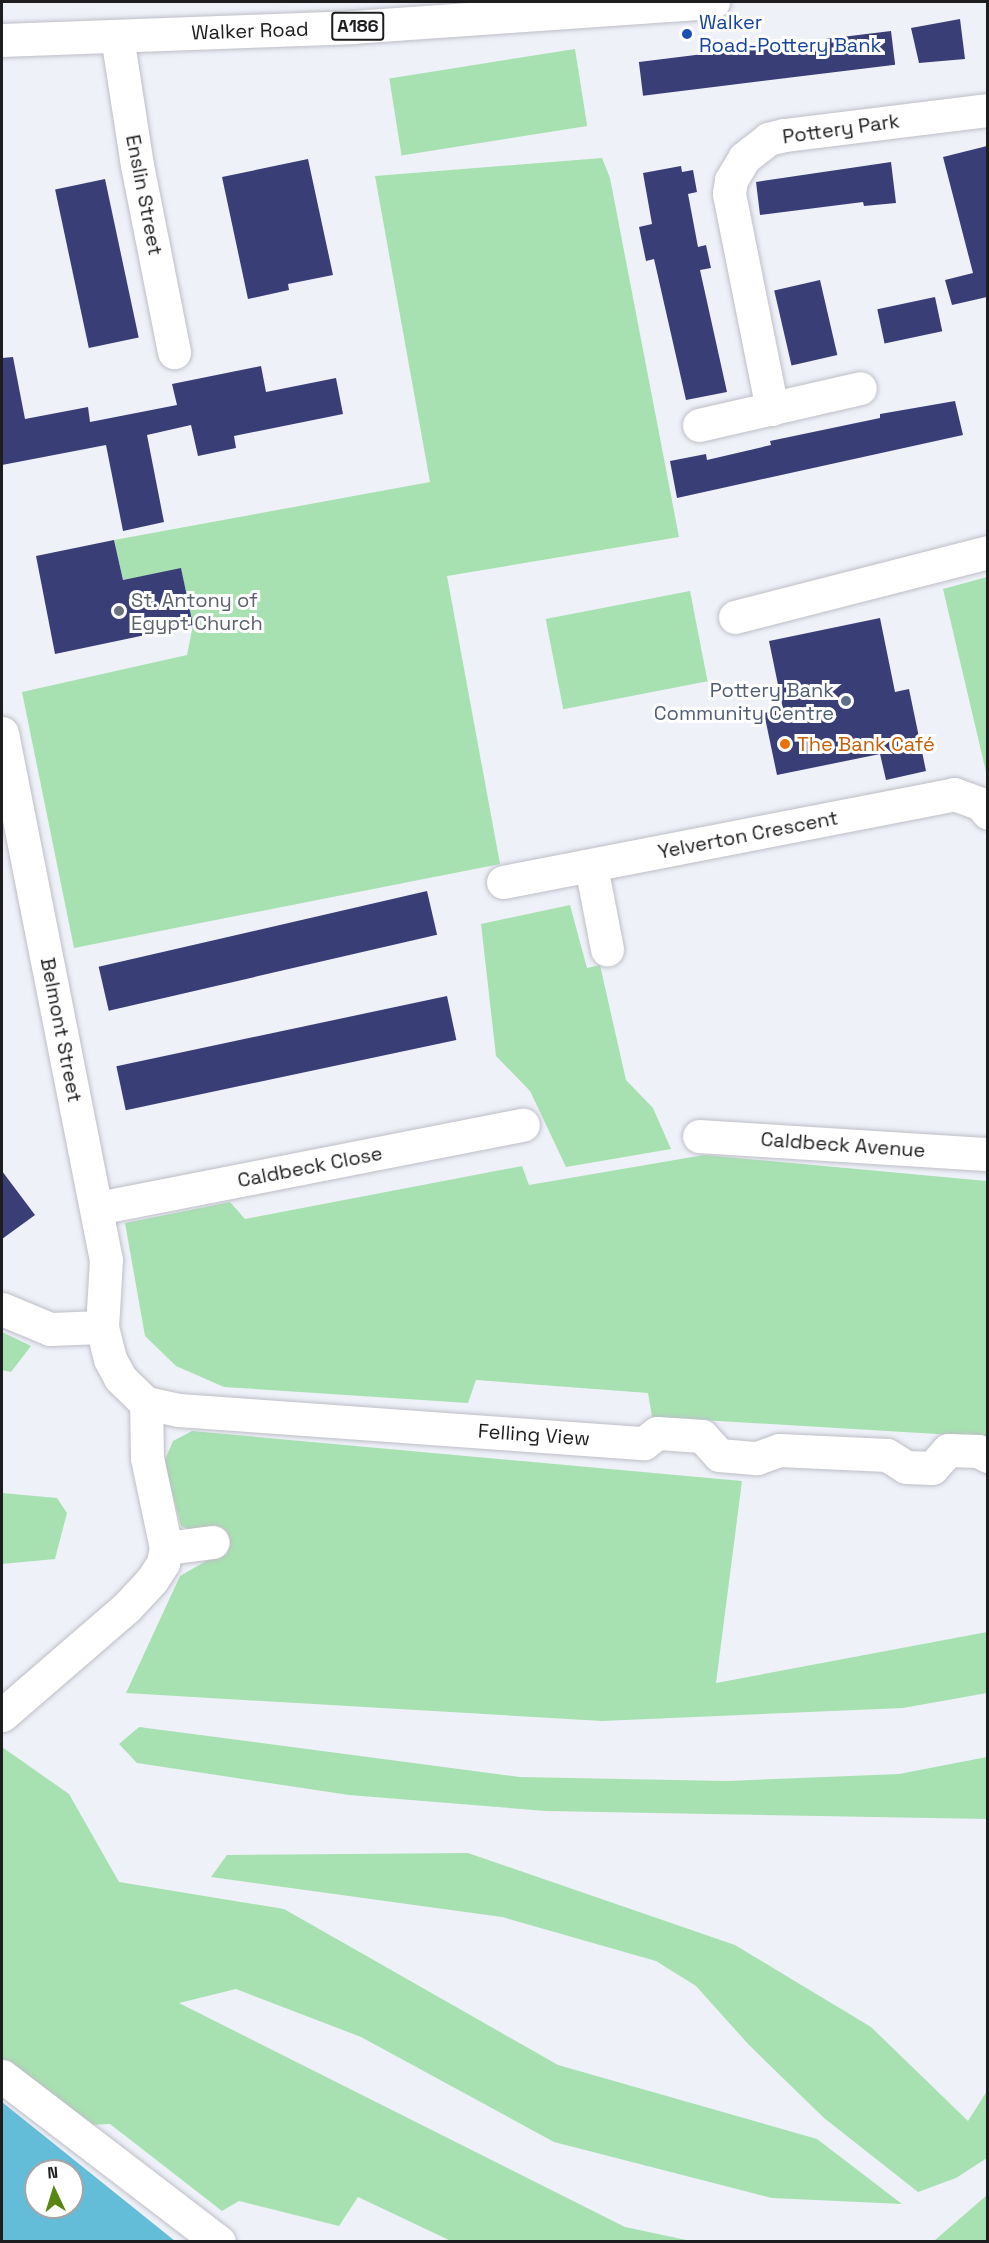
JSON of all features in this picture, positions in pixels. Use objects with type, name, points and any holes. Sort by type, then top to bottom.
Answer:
[{"type":"street","name":"Walker Road","points":[[2,40],[353,27],[713,2]]},
{"type":"street","name":"Enslin Street","points":[[117,36],[137,165],[174,352]]},
{"type":"street","name":"Pottery Park","points":[[772,409],[729,193],[731,180],[744,158],[768,139],[784,135],[987,110]]},
{"type":"street","points":[[699,425],[860,388]]},
{"type":"street","points":[[735,617],[987,552]]},
{"type":"street","name":"Belmont Street","points":[[2,733],[98,1208],[106,1260],[102,1327]]},
{"type":"street","name":"Yelverton Crescent","points":[[503,882],[954,794],[981,804],[987,813]]},
{"type":"street","points":[[591,866],[607,949]]},
{"type":"street","name":"Caldbeck Close","points":[[98,1208],[523,1125]]},
{"type":"street","name":"Caldbeck Avenue","points":[[699,1136],[987,1154]]},
{"type":"street","points":[[2,1309],[50,1329],[102,1327],[115,1369],[133,1393],[146,1403],[147,1458],[166,1548],[163,1563],[152,1580],[126,1608],[2,1715]]},
{"type":"street","name":"Felling View","points":[[146,1403],[179,1410],[644,1443],[657,1433],[702,1436],[719,1455],[748,1457],[779,1450],[887,1455],[906,1467],[932,1468],[948,1450],[978,1451],[987,1456]]},
{"type":"street","points":[[166,1548],[213,1542]]},
{"type":"street","points":[[2,2076],[219,2241]]},
{"type":"green space","points":[[575,49],[587,126],[402,155],[389,78]]},
{"type":"green space","points":[[602,158],[610,178],[679,537],[447,576],[500,864],[74,948],[22,692],[187,655],[193,625],[181,569],[123,580],[114,540],[430,482],[375,176]]},
{"type":"green space","points":[[988,577],[987,776],[943,589]]},
{"type":"green space","points":[[690,591],[708,681],[563,709],[546,619]]},
{"type":"green space","points":[[570,905],[587,968],[600,965],[626,1080],[653,1108],[671,1149],[566,1167],[530,1091],[496,1056],[481,924]]},
{"type":"green space","points":[[704,1155],[987,1181],[987,1437],[652,1417],[648,1393],[476,1380],[468,1403],[224,1387],[176,1366],[145,1336],[125,1223],[230,1202],[245,1219],[522,1166],[529,1185]]},
{"type":"green space","points":[[2,1332],[31,1346],[11,1372],[2,1370]]},
{"type":"green space","points":[[192,1431],[742,1481],[716,1683],[987,1632],[987,1693],[903,1708],[602,1721],[126,1693],[180,1576],[225,1550],[227,1531],[195,1532],[181,1526],[164,1462],[173,1441]]},
{"type":"green space","points":[[2,1493],[57,1498],[67,1513],[55,1559],[2,1564]]},
{"type":"green space","points":[[139,1727],[520,1777],[727,1781],[899,1774],[987,1757],[987,1819],[546,1811],[349,1795],[137,1763],[119,1744]]},
{"type":"green space","points":[[2,1747],[69,1794],[119,1882],[284,1909],[558,2065],[817,2139],[902,2204],[772,2198],[554,2142],[361,2037],[236,1989],[179,2003],[625,2227],[691,2241],[451,2241],[358,2197],[339,2226],[239,2201],[222,2211],[110,2124],[88,2125],[2,2063]]},
{"type":"green space","points":[[468,1853],[735,1945],[871,2027],[968,2121],[987,2091],[987,2158],[956,2178],[918,2192],[824,2118],[749,2045],[696,1986],[656,1961],[502,1917],[211,1877],[227,1855]]},
{"type":"green space","points":[[987,2195],[987,2241],[934,2241]]},
{"type":"water","points":[[2,2102],[73,2159],[24,2159],[24,2219],[84,2219],[84,2168],[175,2241],[2,2241]]},
{"type":"building","points":[[960,19],[965,59],[919,63],[911,28]]},
{"type":"building","points":[[891,31],[895,65],[643,96],[639,62]]},
{"type":"building","points":[[987,146],[987,297],[952,305],[945,280],[973,273],[943,157]]},
{"type":"building","points":[[308,159],[333,275],[288,284],[289,290],[248,299],[222,177]]},
{"type":"building","points":[[891,162],[896,203],[864,206],[863,202],[760,215],[756,182]]},
{"type":"building","points":[[681,166],[682,172],[693,170],[697,192],[688,194],[698,247],[706,245],[711,268],[700,270],[727,392],[686,400],[654,259],[646,261],[639,227],[652,224],[643,173]]},
{"type":"building","points":[[105,179],[139,337],[89,348],[55,190]]},
{"type":"building","points":[[820,280],[837,355],[792,366],[774,291]]},
{"type":"building","points":[[935,297],[942,331],[885,344],[877,309]]},
{"type":"building","points":[[13,357],[25,419],[88,407],[90,422],[177,405],[172,384],[261,366],[266,392],[336,378],[343,414],[234,436],[236,448],[198,456],[191,425],[147,435],[164,522],[123,531],[106,445],[2,465],[2,358]]},
{"type":"building","points":[[955,401],[963,435],[677,498],[670,461],[706,454],[707,460],[771,445],[770,441],[880,418],[880,414]]},
{"type":"building","name":"St. Antony of Egypt Church","points":[[114,540],[123,580],[181,568],[193,625],[55,654],[36,556]]},
{"type":"building","name":"Pottery Bank Community Centre","points":[[880,618],[895,692],[909,689],[926,771],[886,780],[880,754],[777,775],[764,713],[783,709],[769,641]]},
{"type":"building","points":[[427,891],[437,935],[109,1011],[99,967]]},
{"type":"building","points":[[447,996],[456,1040],[126,1110],[116,1066]]},
{"type":"building","points":[[2,1171],[35,1215],[2,1239]]},
{"type":"place","name":"Walker Road-Pottery Bank","points":[[687,34]]},
{"type":"place","name":"St. Antony of Egypt Church","points":[[119,611]]},
{"type":"place","name":"Pottery Bank Community Centre","points":[[846,701]]},
{"type":"place","name":"The Bank Café","points":[[785,744]]}]
